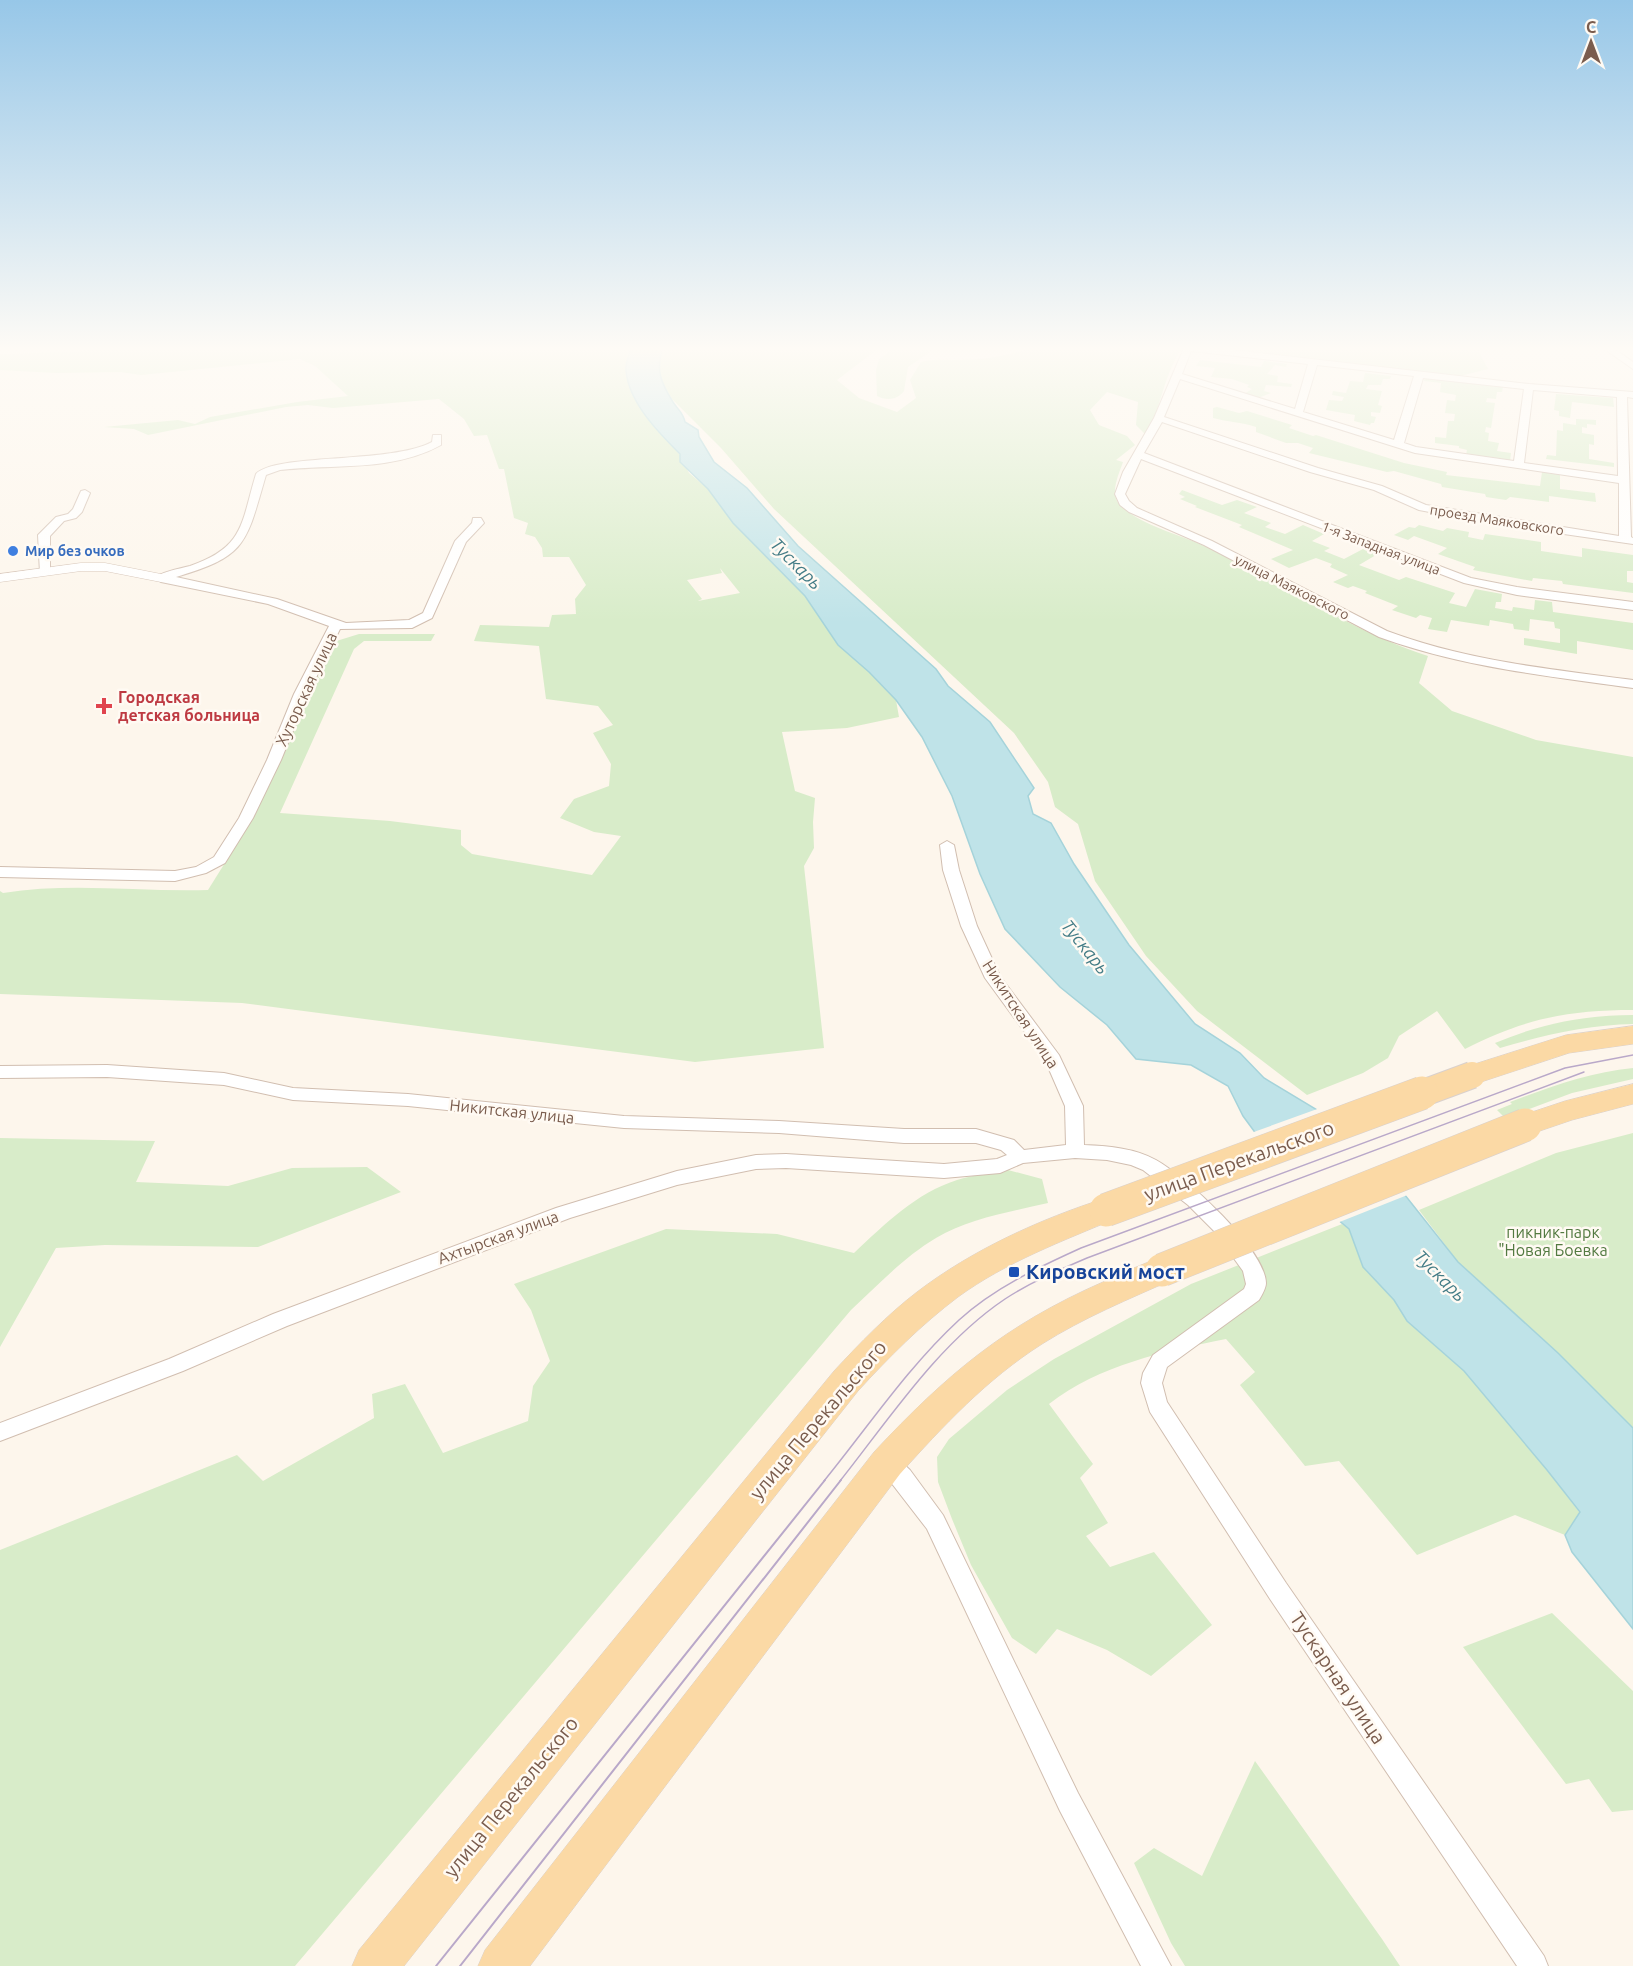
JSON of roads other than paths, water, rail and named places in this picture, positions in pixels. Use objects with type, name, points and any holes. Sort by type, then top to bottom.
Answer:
[{"type":"main road","name":"улица Перекальского","points":[[375,1966],[846,1381],[905,1321],[930,1300],[971,1272],[1037,1238],[1106,1210],[1472,1075],[1566,1044],[1633,1035]]},
{"type":"main road","points":[[501,1966],[887,1463],[933,1412],[990,1362],[1017,1343],[1086,1304],[1162,1270],[1525,1125],[1575,1108],[1633,1094]]},
{"type":"street","points":[[161,578],[206,563],[236,545],[244,529],[261,474],[264,471],[289,466],[411,454],[432,447],[437,443],[437,440]]},
{"type":"street","name":"улица Маяковского","points":[[1146,440],[1128,472],[1120,494],[1124,503],[1134,510],[1208,543],[1383,634],[1433,653],[1633,684]]},
{"type":"street","name":"проезд Маяковского","points":[[1224,440],[1314,470],[1378,488],[1423,507],[1488,520],[1629,540]]},
{"type":"street","points":[[1381,440],[1436,455],[1623,480]]},
{"type":"street","points":[[1398,445],[1400,440]]},
{"type":"street","points":[[1518,466],[1522,440]]},
{"type":"street","points":[[1625,440],[1623,480],[1629,540]]},
{"type":"street","name":"1-я Западная улица","points":[[1138,454],[1468,581],[1517,591],[1633,606]]},
{"type":"street","points":[[44,571],[44,535],[60,519],[72,516],[78,510],[85,493]]},
{"type":"street","name":"Хуторская улица","points":[[0,578],[81,567],[105,567],[274,603],[319,616],[341,626],[412,624],[428,615],[461,541],[478,523],[477,520]]},
{"type":"street","name":"Хуторская улица","points":[[0,872],[174,876],[201,870],[220,860],[246,818],[274,760],[301,694],[341,626]]},
{"type":"street","name":"Никитская улица","points":[[947,845],[951,870],[969,926],[993,978],[1053,1059],[1074,1106],[1075,1151]]},
{"type":"street","name":"Никитская улица","points":[[0,1072],[107,1071],[224,1079],[292,1094],[408,1100],[624,1122],[779,1127],[904,1136],[976,1136],[993,1139],[1007,1145],[1020,1157]]},
{"type":"street","name":"Ахтырская улица","points":[[0,1432],[176,1365],[280,1320],[500,1236],[615,1195],[677,1178],[756,1162],[786,1161],[944,1172],[1000,1166],[1020,1157],[1075,1151],[1107,1153],[1150,1165],[1195,1200],[1221,1226],[1252,1269],[1256,1284],[1252,1294],[1160,1361],[1152,1372],[1150,1385]]},
{"type":"street","name":"Тускарная улица","points":[[1150,1385],[1158,1406],[1278,1591],[1534,1966]]},
{"type":"street","points":[[887,1463],[902,1478],[935,1522],[1079,1822],[1125,1911],[1157,1966]]},
{"type":"water","name":"Тускарь","points":[[666,440],[701,440],[714,462],[747,488],[798,546],[936,669],[948,686],[990,722],[1034,788],[1028,796],[1033,814],[1051,823],[1074,864],[1129,945],[1195,1024],[1240,1053],[1264,1078],[1324,1114],[1378,1161],[1458,1262],[1558,1353],[1633,1428],[1633,1629],[1572,1552],[1565,1535],[1580,1512],[1464,1371],[1407,1321],[1394,1300],[1363,1267],[1349,1229],[1290,1180],[1243,1116],[1228,1086],[1191,1065],[1136,1059],[1107,1025],[1060,987],[1005,929],[980,874],[952,796],[922,737],[896,700],[838,645],[805,596],[733,523],[708,489],[680,462],[680,454]]},
{"type":"tram line","points":[[824,1481],[905,1377],[940,1338],[973,1308],[1002,1288],[1033,1271],[1081,1248],[1565,1068],[1633,1055]]},
{"type":"tram line","points":[[840,1481],[916,1383],[937,1360],[981,1317],[1025,1287],[1087,1258],[1584,1072]]},
{"type":"tram line","points":[[436,1966],[825,1480]]},
{"type":"tram line","points":[[460,1966],[841,1480]]},
{"type":"place","name":"Мир без очков","points":[[13,551]]},
{"type":"place","name":"Городская детская больница","points":[[104,706]]},
{"type":"place","name":"Кировский мост","points":[[1014,1272]]},
{"type":"park label","name":"пикник-парк \"Новая Боевка","points":[[1553,1241]]}]
